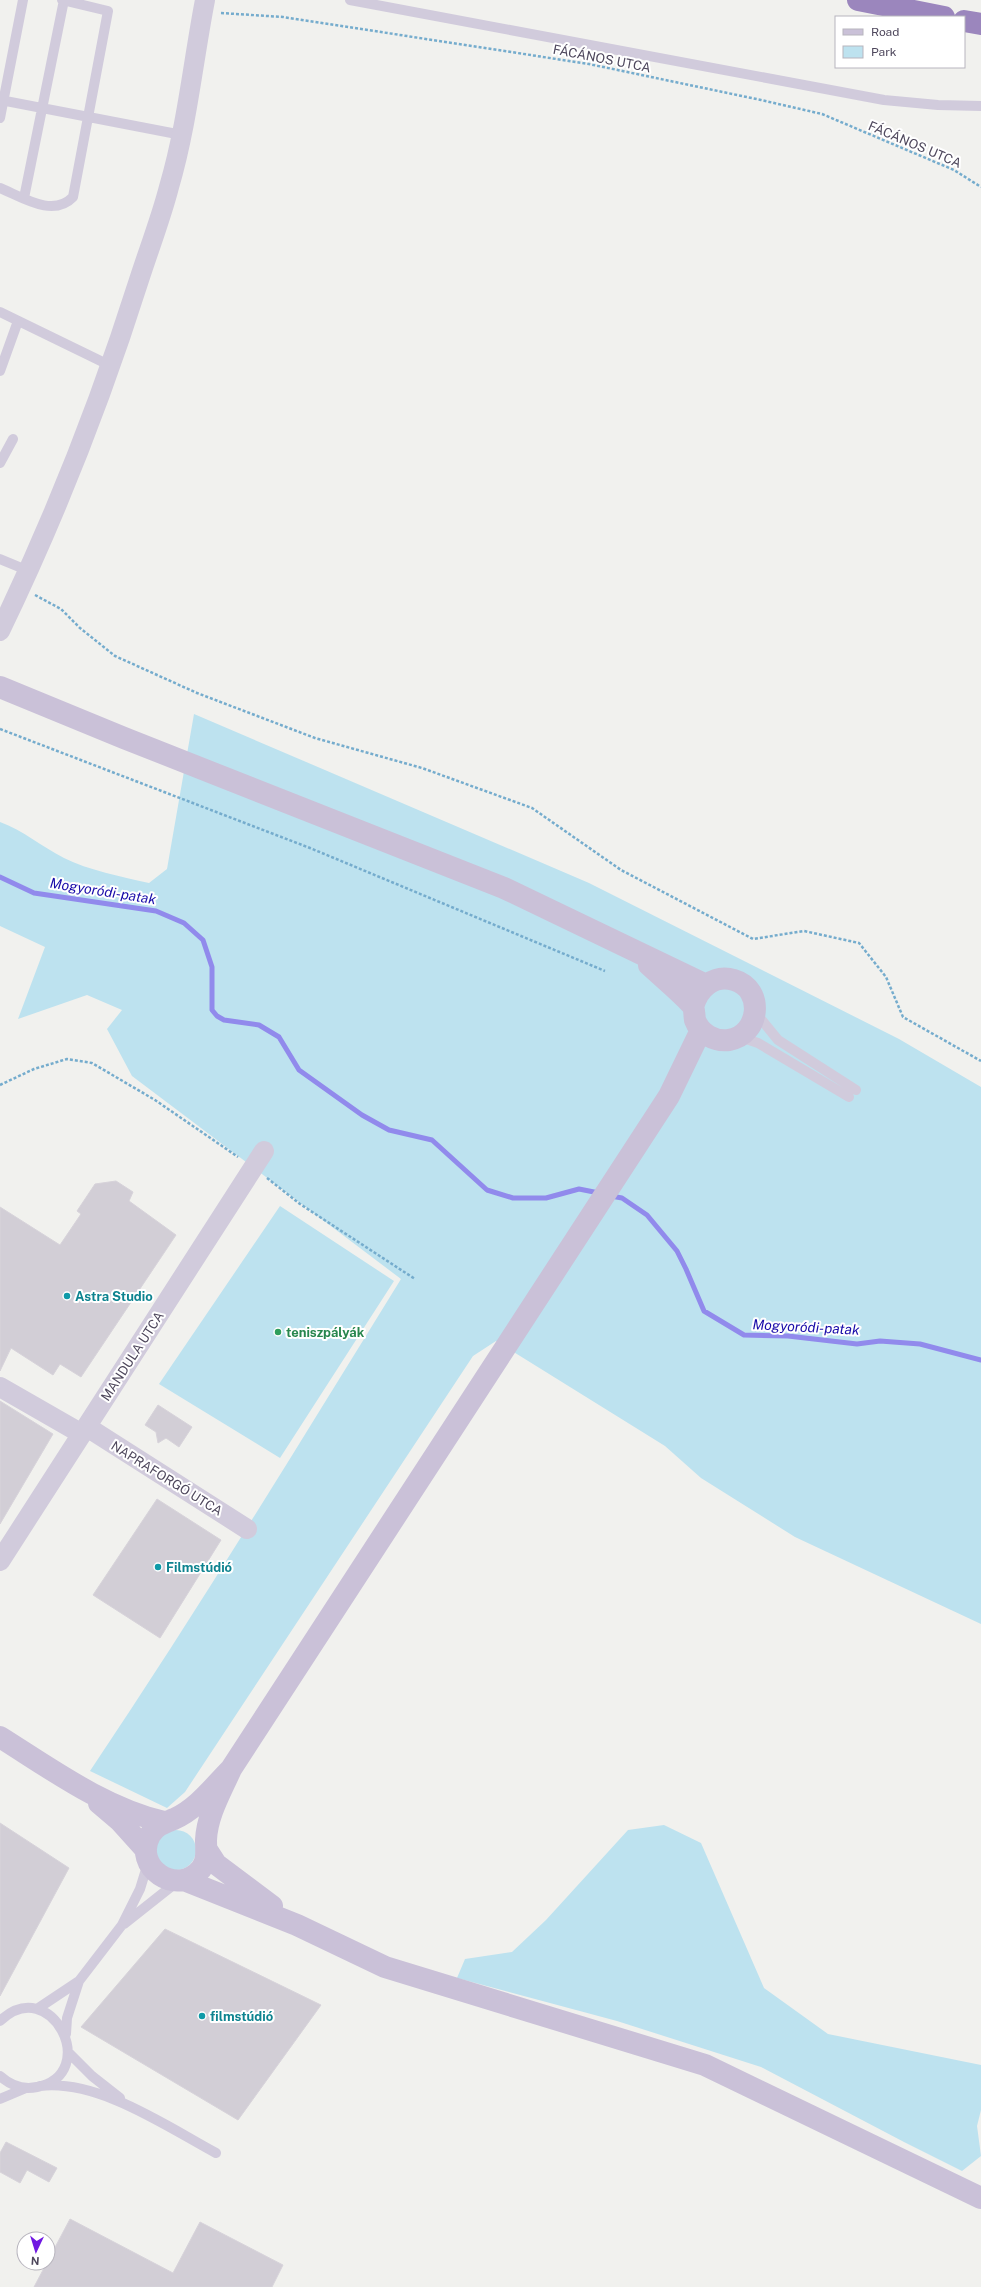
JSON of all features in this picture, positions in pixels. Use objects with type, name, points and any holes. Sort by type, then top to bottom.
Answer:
[{"type":"highway","points":[[858,0],[939,16]]},
{"type":"highway","points":[[965,21],[981,24]]},
{"type":"main road","points":[[0,686],[124,738],[504,888],[706,985]]},
{"type":"main road","points":[[632,950],[694,1007]]},
{"type":"main road","points":[[669,1096],[730,1038],[748,1030],[753,1022],[756,1012],[754,1002],[750,992],[744,985],[735,980],[714,980],[706,985],[695,998],[695,1019],[701,1030],[706,1035],[730,1038]]},
{"type":"main road","points":[[182,1880],[194,1876],[201,1869],[207,1846],[209,1819],[231,1769],[669,1096],[701,1030]]},
{"type":"main road","points":[[0,1737],[78,1786],[146,1818],[190,1822],[200,1831],[216,1864],[296,1925]]},
{"type":"main road","points":[[147,1856],[151,1834],[169,1821],[190,1811],[231,1769]]},
{"type":"main road","points":[[78,1786],[119,1820],[147,1856],[158,1875],[166,1879],[182,1880],[296,1925],[385,1967],[705,2065],[981,2198]]},
{"type":"street","points":[[0,631],[25,579],[111,366],[169,188],[182,135],[204,6]]},
{"type":"street","name":"MANDULA UTCA","points":[[0,1561],[264,1151]]},
{"type":"street","name":"NAPRAFORGÓ UTCA","points":[[0,1387],[84,1430],[247,1529]]},
{"type":"lane","points":[[0,118],[2,100],[23,0]]},
{"type":"lane","points":[[0,188],[39,205],[53,207],[65,205],[73,197],[108,11],[63,0],[24,198]]},
{"type":"lane","points":[[350,0],[884,100],[981,106]]},
{"type":"lane","points":[[2,100],[182,135]]},
{"type":"lane","points":[[0,312],[111,366]]},
{"type":"lane","points":[[0,371],[18,321]]},
{"type":"lane","points":[[0,463],[13,439]]},
{"type":"lane","points":[[0,559],[25,579]]},
{"type":"lane","points":[[730,1038],[758,1043],[853,1094],[778,1040],[763,1024],[756,1012]]},
{"type":"lane","points":[[2,2018],[20,2010],[37,2009],[79,1981],[122,1925],[140,1890],[147,1856]]},
{"type":"lane","points":[[122,1925],[182,1880]]},
{"type":"lane","points":[[40,2086],[53,2080],[62,2069],[68,2052],[66,2034],[67,2018],[79,1981]]},
{"type":"lane","points":[[37,2009],[52,2017],[66,2034]]},
{"type":"lane","points":[[68,2052],[92,2076],[130,2108]]},
{"type":"lane","points":[[0,2076],[8,2083],[26,2088]]},
{"type":"lane","points":[[0,2098],[26,2088],[57,2084],[83,2089],[107,2096],[216,2153]]},
{"type":"path","name":"FÁCÁNOS UTCA","points":[[204,6],[589,64],[822,114],[954,170],[981,187]]},
{"type":"path","points":[[25,579],[61,609],[80,628],[115,656],[197,693],[315,738],[422,768],[532,808],[620,870],[753,939],[804,931],[860,943],[886,976],[903,1017],[981,1061]]},
{"type":"path","points":[[0,729],[310,848],[604,971]]},
{"type":"path","points":[[0,1085],[34,1069],[68,1059],[92,1063],[155,1100],[253,1168],[300,1204],[415,1279]]},
{"type":"green space","points":[[194,714],[589,883],[899,1039],[981,1087],[981,1624],[795,1537],[701,1478],[665,1446],[496,1341],[473,1356],[185,1792],[167,1808],[90,1771],[209,1588],[401,1279],[132,1076],[107,1029],[122,1010],[87,995],[18,1019],[45,947],[0,926],[0,822],[17,829],[56,854],[73,862],[105,873],[149,883],[167,869]]},
{"type":"green space","name":"teniszpályák","points":[[280,1206],[394,1281],[280,1458],[159,1384]]},
{"type":"green space","points":[[664,1825],[701,1843],[764,1988],[828,2034],[981,2065],[981,2110],[977,2126],[981,2156],[962,2171],[761,2067],[617,2021],[457,1978],[465,1959],[512,1952],[546,1920],[628,1830]]},
{"type":"green space","points":[[180,1830],[187,1833],[193,1839],[196,1850],[195,1858],[187,1867],[180,1870],[172,1870],[165,1867],[157,1858],[156,1846],[159,1839],[168,1831]]},
{"type":"building","name":"Astra Studio","points":[[116,1181],[133,1192],[129,1201],[176,1235],[81,1377],[60,1364],[53,1375],[11,1348],[0,1371],[0,1207],[60,1245],[81,1214],[77,1211],[95,1184]]},
{"type":"building","points":[[0,1401],[53,1434],[0,1524]]},
{"type":"building","points":[[158,1405],[192,1427],[179,1447],[166,1438],[158,1443],[156,1432],[145,1425]]},
{"type":"building","name":"Filmstúdió","points":[[157,1499],[221,1540],[160,1638],[93,1595]]},
{"type":"building","points":[[0,1823],[69,1868],[0,1996]]},
{"type":"building","name":"filmstúdió","points":[[165,1929],[321,2005],[238,2120],[81,2027]]},
{"type":"building","points":[[6,2142],[57,2168],[49,2182],[27,2170],[20,2183],[0,2172],[0,2153]]},
{"type":"building","points":[[70,2219],[173,2273],[200,2222],[283,2265],[272,2287],[34,2287],[42,2271],[56,2271],[56,2245]]},
{"type":"waterway","name":"Mogyoródi-patak","points":[[0,877],[34,893],[156,911],[184,923],[203,940],[212,967],[212,1010],[217,1016],[224,1020],[259,1025],[279,1037],[299,1070],[362,1115],[389,1130],[432,1140],[487,1190],[513,1198],[546,1198],[579,1189],[599,1193]]},
{"type":"waterway","name":"Mogyoródi-patak","points":[[611,1196],[622,1198],[647,1215],[677,1251],[704,1311],[744,1335],[788,1336],[857,1344],[880,1341],[920,1344],[981,1360]]},
{"type":"place","name":"Astra Studio","points":[[67,1296]]},
{"type":"place","name":"teniszpályák","points":[[278,1332]]},
{"type":"place","name":"Filmstúdió","points":[[158,1567]]},
{"type":"place","name":"filmstúdió","points":[[202,2016]]}]
